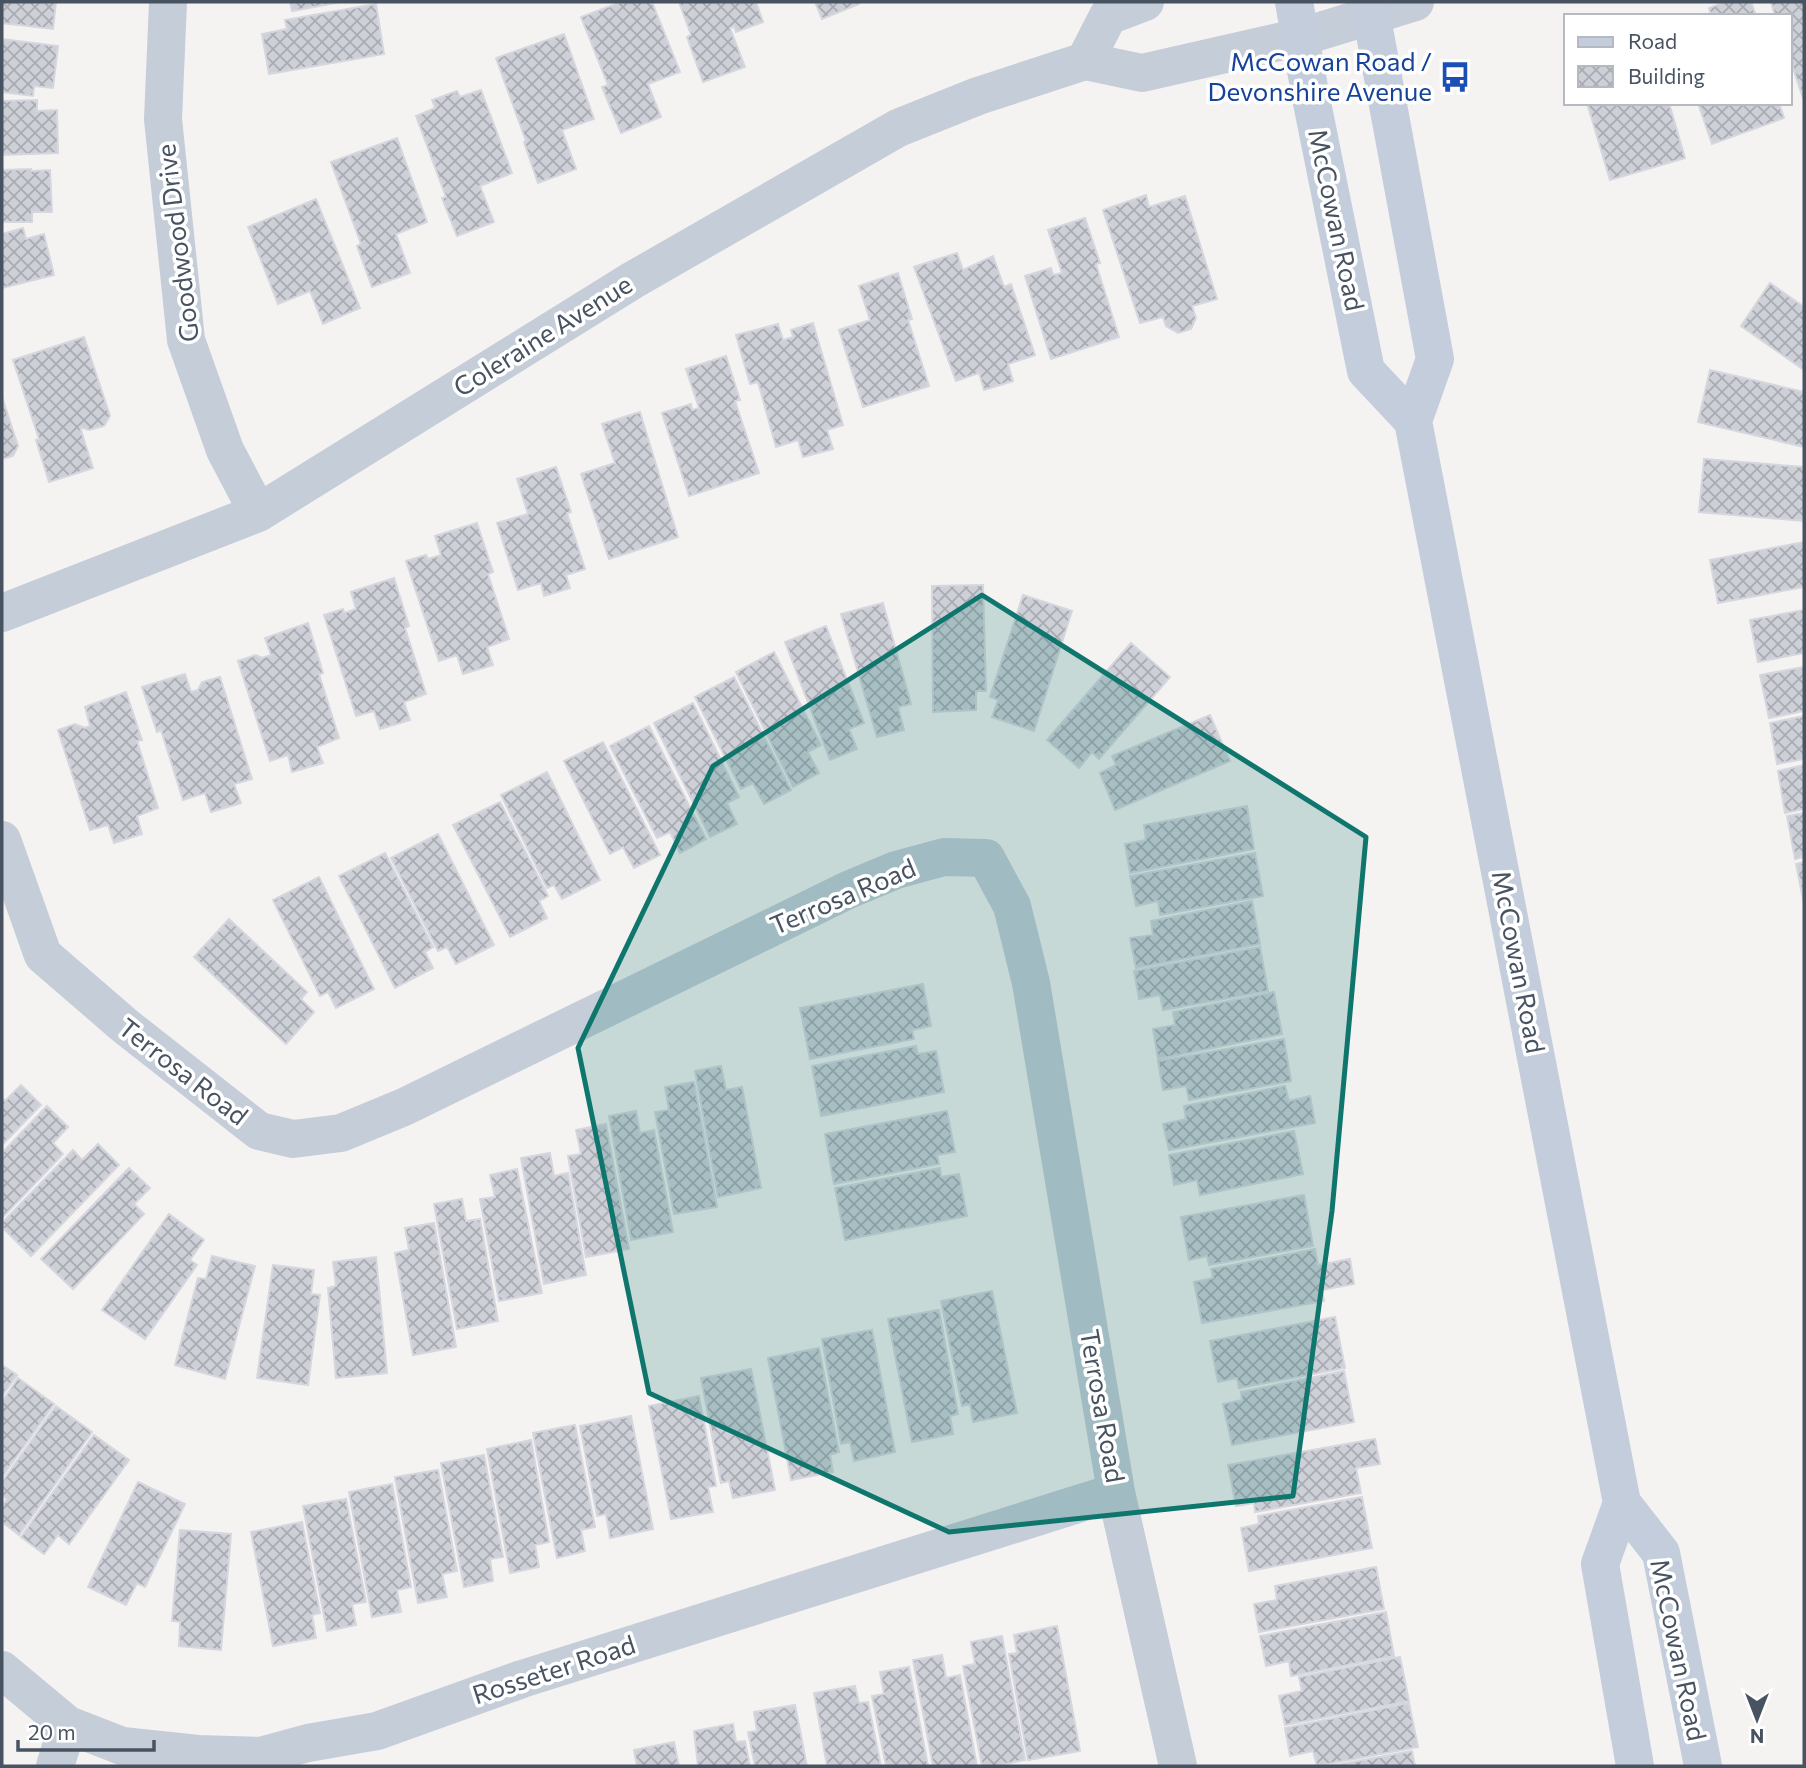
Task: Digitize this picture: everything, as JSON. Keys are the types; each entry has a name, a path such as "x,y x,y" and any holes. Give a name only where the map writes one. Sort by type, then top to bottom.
{"main road":[{"path":"1370,9 1435,359 1413,421"},
{"name":"McCowan Road","path":"1298,19 1310,93 1366,371 1413,421 1622,1503 1661,1553 1703,1766"},
{"path":"1622,1503 1600,1564 1635,1766"}],"street":[{"name":"Goodwood Drive","path":"168,2 163,119 186,340 225,450 258,513"},
{"path":"1145,2 1108,16 1085,61 1142,73 1298,19 1415,2"},
{"name":"Coleraine Avenue","path":"2,613 258,513 633,280 898,128 978,96 1085,61"},
{"name":"Terrosa Road","path":"2,840 43,955 124,1025 259,1131 293,1139 341,1133 404,1107 896,870 944,857 985,858 1012,906 1031,983 1116,1492 1178,1766"},
{"name":"Rosseter Road","path":"2,1670 68,1725 122,1746 198,1754 260,1756 308,1743 377,1731 522,1679 1116,1492"},
{"path":"55,1766 68,1725"}],"highlighted area":[{"path":"982,595 1366,837 1332,1211 1293,1496 949,1532 649,1393 578,1048 713,766"}],"building":[{"path":"2,2 56,2 53,29 2,23"},
{"path":"290,2 341,2 292,11"},
{"path":"621,2 652,2 680,72 648,84 661,117 621,133 602,87 608,85 581,17"},
{"path":"679,2 756,2 763,22 736,32 734,26 730,28 745,67 703,82 687,37 691,35"},
{"path":"815,2 858,2 859,4 822,19"},
{"path":"1725,2 1751,2 1755,14 1710,14 1709,8"},
{"path":"1771,2 1804,2 1804,101 1792,65 1792,14 1774,14"},
{"path":"376,4 384,54 269,74 262,34 287,29 285,20"},
{"path":"564,34 594,119 562,130 576,169 538,183 496,58"},
{"path":"2,39 58,46 53,88 34,86 33,96 2,92"},
{"path":"481,90 512,173 480,186 494,222 457,236 442,198 446,197 416,116 435,108 432,100 457,91 460,97"},
{"path":"37,100 37,111 57,110 58,153 2,155 2,101"},
{"path":"1588,105 1670,105 1685,158 1610,180"},
{"path":"1699,105 1780,105 1784,118 1712,144"},
{"path":"397,138 427,222 396,234 410,273 372,287 357,246 361,244 331,162"},
{"path":"2,170 50,170 52,212 32,212 32,222 2,222"},
{"path":"1146,195 1149,207 1185,196 1217,299 1192,306 1196,318 1191,329 1178,333 1166,326 1163,317 1140,323 1103,210"},
{"path":"316,199 360,308 323,324 310,291 278,304 248,227"},
{"path":"1085,218 1119,337 1051,359 1025,276 1051,268 1053,275 1062,273 1048,230"},
{"path":"23,228 26,239 44,234 54,275 2,288 2,234"},
{"path":"957,253 963,270 993,256 1004,287 1011,284 1035,355 1008,364 1013,381 984,390 979,373 956,381 914,267"},
{"path":"898,273 912,319 908,320 929,386 863,407 839,330 870,320 859,286"},
{"path":"1770,283 1804,307 1804,370 1741,326"},
{"path":"813,323 843,425 827,430 833,449 803,457 798,440 776,447 758,382 750,384 736,335 778,324 783,340 793,337 791,330"},
{"path":"84,337 110,416 104,426 89,430 80,427 93,468 49,482 36,440 39,439 13,360"},
{"path":"726,356 740,400 735,401 759,473 689,496 662,413 691,404 692,410 699,408 686,369"},
{"path":"1710,370 1804,392 1804,447 1698,422"},
{"path":"2,397 18,446 13,456 2,459"},
{"path":"640,412 678,537 609,559 581,474 615,463 602,424"},
{"path":"1704,459 1804,467 1804,521 1699,512"},
{"path":"556,467 571,512 567,513 585,569 566,575 570,588 544,596 541,583 518,590 497,523 528,514 517,479"},
{"path":"477,523 493,572 488,574 509,639 487,647 493,665 463,674 457,655 439,661 406,561 426,555 428,559 441,555 435,536"},
{"path":"1804,542 1804,587 1718,603 1710,560"},
{"path":"394,578 409,626 405,628 426,694 404,702 410,720 380,729 374,711 356,716 324,615 343,609 344,613 356,609 351,592"},
{"path":"983,585 986,691 976,691 976,710 933,712 932,586"},
{"path":"1023,595 1072,611 1034,731 992,717 998,700 990,697"},
{"path":"883,603 911,704 898,707 904,730 877,737 841,614"},
{"path":"1804,610 1804,653 1758,662 1750,620"},
{"path":"308,623 323,673 319,674 339,738 317,747 323,763 292,772 288,755 270,761 238,661 256,655 262,658 271,655 265,638"},
{"path":"826,626 864,723 849,729 857,749 830,760 785,642"},
{"path":"1131,643 1170,677 1099,759 1092,752 1079,768 1047,740"},
{"path":"774,652 821,745 808,752 819,773 793,787 736,672"},
{"path":"1804,667 1804,711 1769,718 1760,675"},
{"path":"185,674 191,692 198,690 202,682 220,677 252,779 234,784 241,803 211,812 205,793 183,800 161,730 157,732 142,687"},
{"path":"734,677 791,790 764,804 753,783 741,789 695,697"},
{"path":"126,692 142,740 137,741 158,808 137,816 142,834 114,843 108,825 90,830 58,730 75,724 85,728 90,726 85,707"},
{"path":"693,703 739,797 727,803 737,824 710,837 654,723"},
{"path":"1210,715 1230,761 1115,810 1100,773 1116,765 1112,756"},
{"path":"1804,716 1804,759 1777,764 1770,723"},
{"path":"649,726 706,839 680,853 670,832 657,838 610,746"},
{"path":"603,742 660,855 634,868 623,847 610,854 564,761"},
{"path":"1804,765 1804,809 1785,813 1778,771"},
{"path":"547,772 600,880 562,899 554,885 547,888 501,795"},
{"path":"500,802 548,896 539,901 547,918 510,937 453,825"},
{"path":"1247,806 1254,849 1130,873 1125,844 1146,840 1144,825"},
{"path":"1804,813 1804,857 1795,859 1787,816"},
{"path":"438,834 494,945 456,964 447,947 438,951 391,858"},
{"path":"385,853 433,947 425,952 433,968 395,988 339,876"},
{"path":"1255,853 1263,896 1160,915 1158,901 1136,906 1130,876"},
{"path":"1804,862 1804,904 1796,864"},
{"path":"319,877 374,989 336,1008 328,992 320,996 273,900"},
{"path":"1252,901 1260,944 1136,968 1130,938 1153,935 1151,921"},
{"path":"229,919 307,992 301,999 314,1012 286,1044 194,957"},
{"path":"1260,947 1268,991 1163,1010 1160,995 1139,999 1134,971"},
{"path":"923,984 931,1026 912,1030 914,1039 810,1059 800,1008"},
{"path":"1274,992 1282,1034 1158,1059 1153,1029 1175,1025 1173,1012"},
{"path":"1284,1039 1291,1081 1189,1100 1186,1086 1163,1090 1158,1061"},
{"path":"916,1046 918,1054 936,1051 944,1092 821,1116 812,1066"},
{"path":"721,1066 726,1090 742,1087 761,1188 718,1197 695,1071"},
{"path":"694,1082 717,1207 674,1214 655,1112 669,1110 665,1087"},
{"path":"21,1085 41,1105 2,1145 2,1098 5,1101"},
{"path":"1285,1086 1289,1101 1310,1096 1315,1123 1169,1150 1163,1124 1186,1119 1184,1106"},
{"path":"47,1106 68,1127 53,1143 63,1154 2,1218 2,1153"},
{"path":"636,1111 640,1133 654,1130 673,1232 631,1240 609,1116"},
{"path":"947,1111 955,1152 937,1155 939,1164 834,1184 825,1134"},
{"path":"606,1124 629,1249 586,1257 568,1156 581,1154 576,1130"},
{"path":"1294,1131 1303,1174 1200,1195 1197,1180 1174,1185 1169,1155"},
{"path":"98,1144 119,1165 31,1256 2,1227 2,1223 73,1150 82,1160"},
{"path":"550,1153 554,1176 568,1173 586,1275 544,1284 521,1158"},
{"path":"129,1168 150,1188 134,1204 144,1214 73,1289 41,1259"},
{"path":"940,1168 941,1177 959,1174 967,1216 845,1240 835,1188"},
{"path":"517,1169 542,1293 499,1301 480,1199 495,1197 490,1175"},
{"path":"1304,1195 1313,1246 1209,1265 1207,1256 1189,1260 1181,1217"},
{"path":"462,1199 466,1221 480,1219 498,1321 457,1329 434,1204"},
{"path":"169,1214 204,1240 190,1260 197,1265 145,1339 102,1310"},
{"path":"434,1223 456,1347 413,1355 395,1253 409,1250 405,1228"},
{"path":"1315,1249 1318,1265 1350,1259 1354,1284 1322,1290 1324,1301 1202,1323 1194,1282 1213,1278 1211,1269"},
{"path":"212,1256 255,1266 225,1379 175,1365 198,1278 206,1279"},
{"path":"376,1257 387,1373 336,1378 328,1288 336,1286 333,1262"},
{"path":"273,1265 314,1270 311,1294 320,1295 308,1385 257,1378"},
{"path":"992,1291 1017,1413 973,1422 970,1404 962,1406 941,1301"},
{"path":"939,1310 958,1414 950,1416 953,1434 912,1442 888,1319"},
{"path":"1335,1317 1345,1368 1239,1388 1237,1378 1218,1382 1210,1341"},
{"path":"872,1330 895,1452 854,1461 850,1442 841,1444 822,1339"},
{"path":"819,1348 839,1452 830,1455 833,1472 791,1480 768,1358"},
{"path":"2,1365 17,1375 2,1396"},
{"path":"751,1369 775,1490 733,1498 729,1481 721,1483 701,1378"},
{"path":"1344,1371 1354,1422 1232,1445 1223,1404 1242,1400 1241,1392"},
{"path":"18,1378 54,1404 2,1477 2,1402"},
{"path":"699,1396 716,1486 708,1487 713,1512 671,1519 649,1406"},
{"path":"56,1406 92,1432 19,1535 2,1522 2,1507 7,1499 2,1495 2,1482"},
{"path":"631,1416 653,1529 610,1538 606,1514 597,1516 580,1426"},
{"path":"575,1425 595,1527 581,1530 585,1551 557,1558 533,1433"},
{"path":"94,1435 129,1460 69,1544 58,1535 44,1554 21,1537"},
{"path":"1375,1439 1380,1464 1356,1468 1361,1493 1255,1512 1254,1503 1236,1506 1228,1465"},
{"path":"531,1440 549,1542 535,1545 539,1567 510,1573 487,1449"},
{"path":"484,1455 503,1557 490,1559 493,1581 464,1587 441,1463"},
{"path":"438,1470 457,1571 442,1574 447,1597 418,1603 395,1477"},
{"path":"138,1482 185,1504 145,1587 137,1583 126,1605 88,1587"},
{"path":"392,1484 411,1587 397,1590 401,1612 372,1617 349,1492"},
{"path":"1362,1497 1372,1548 1249,1571 1241,1528 1259,1524 1258,1516"},
{"path":"346,1499 366,1602 352,1604 356,1625 327,1631 303,1506"},
{"path":"302,1522 320,1613 312,1615 316,1638 273,1646 251,1532"},
{"path":"180,1530 231,1534 221,1650 179,1646 180,1622 172,1621"},
{"path":"1376,1567 1384,1609 1259,1632 1254,1604 1277,1600 1275,1586"},
{"path":"1386,1612 1394,1656 1291,1676 1289,1661 1266,1666 1260,1636"},
{"path":"1057,1626 1080,1751 1028,1760 1009,1654 1017,1653 1014,1635"},
{"path":"1002,1636 1025,1760 982,1766 963,1666 975,1664 971,1642"},
{"path":"942,1655 946,1678 960,1675 977,1766 933,1766 913,1660"},
{"path":"1400,1657 1409,1701 1285,1725 1279,1696 1302,1691 1299,1677"},
{"path":"909,1667 928,1766 886,1766 872,1696 884,1694 880,1672"},
{"path":"855,1686 859,1703 868,1702 881,1766 827,1766 814,1693"},
{"path":"1409,1703 1418,1747 1317,1766 1313,1751 1290,1756 1285,1728"},
{"path":"795,1705 807,1766 755,1766 748,1732 757,1731 754,1712"},
{"path":"733,1724 736,1742 745,1741 750,1766 698,1766 694,1731"},
{"path":"674,1742 679,1766 637,1766 634,1750"},
{"path":"1412,1751 1415,1766 1331,1766"}],"place":[{"name":"McCowan Road / Devonshire Avenue","path":"1455,77"}]}
